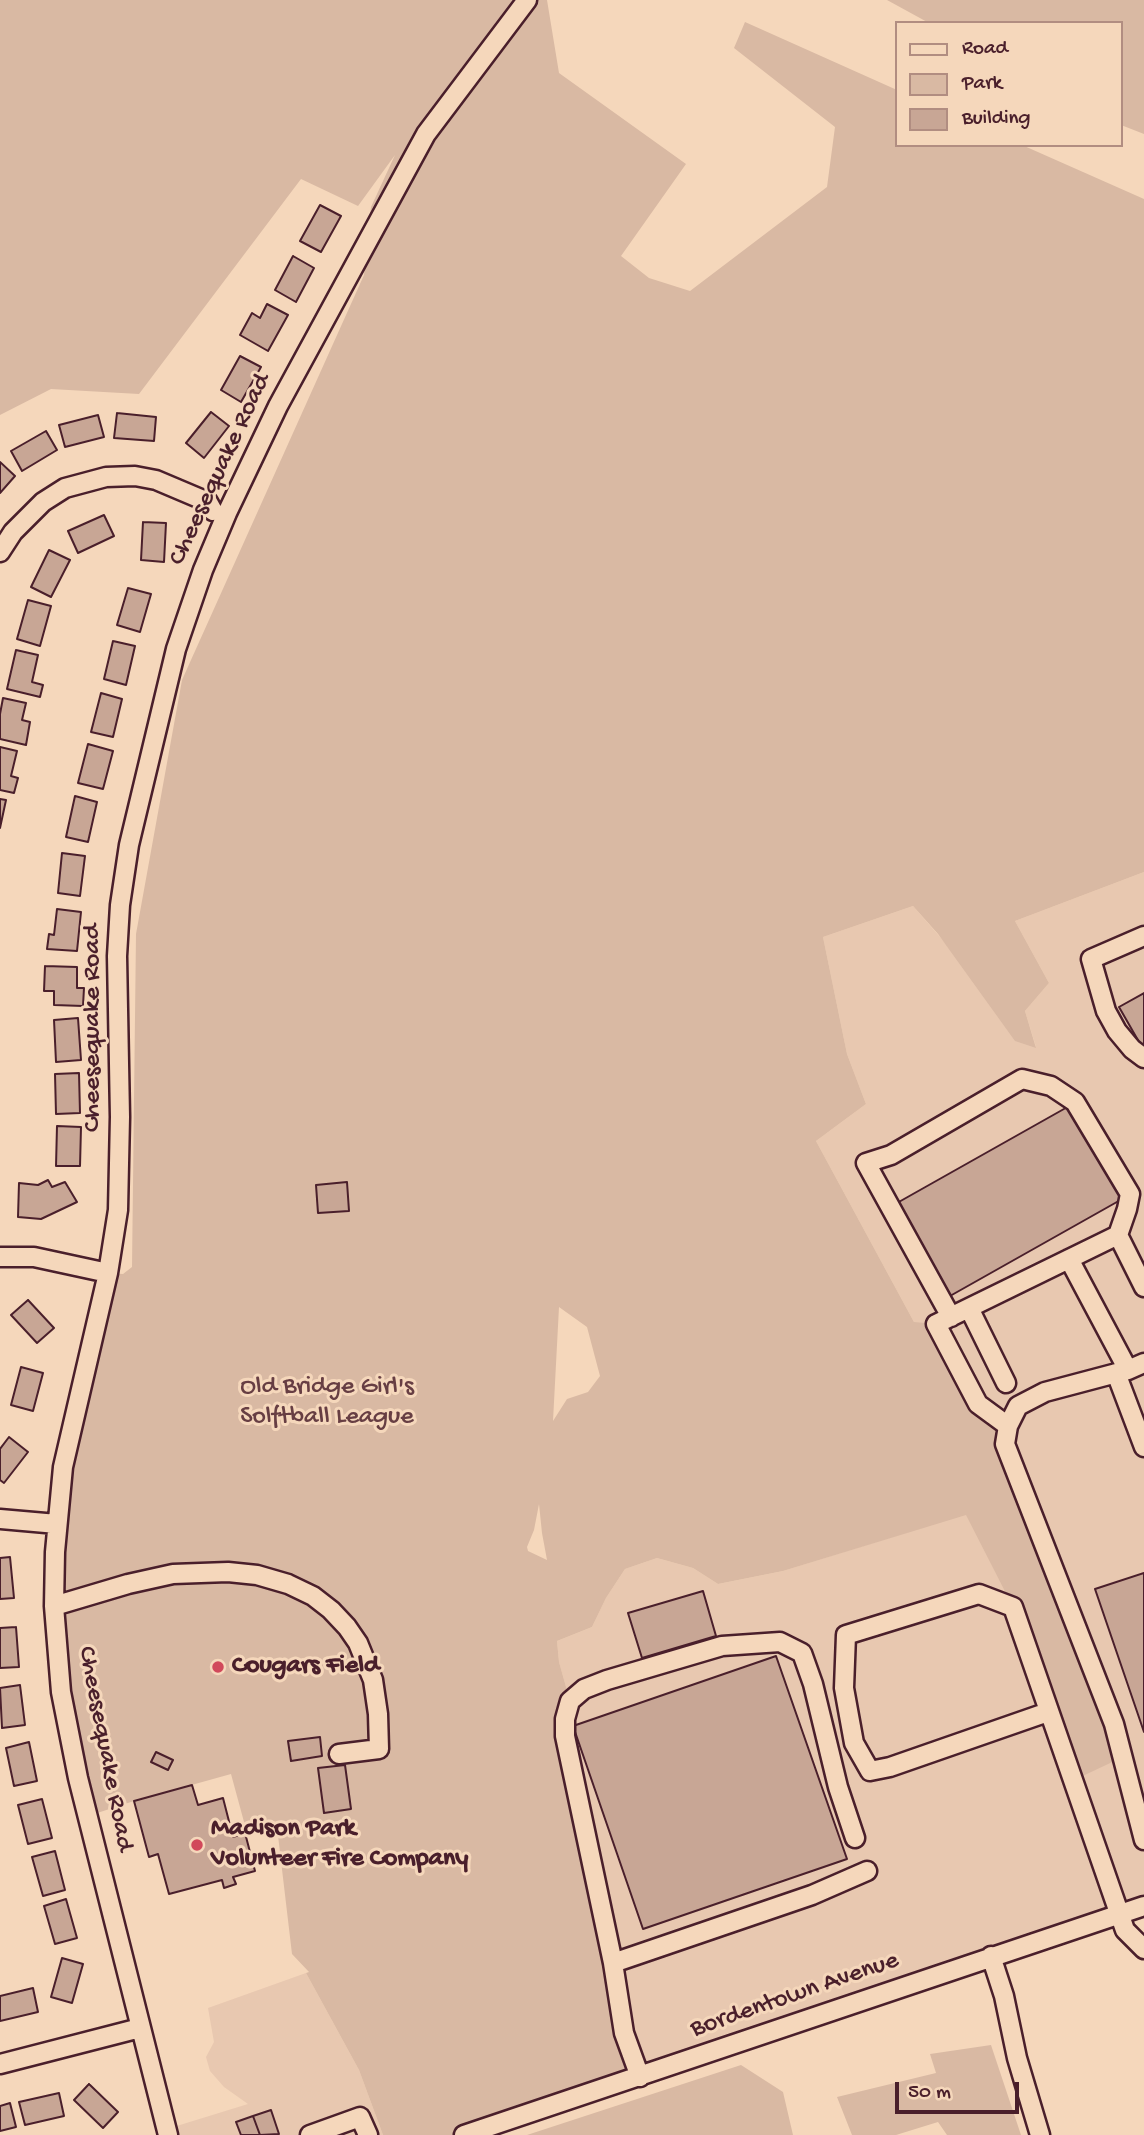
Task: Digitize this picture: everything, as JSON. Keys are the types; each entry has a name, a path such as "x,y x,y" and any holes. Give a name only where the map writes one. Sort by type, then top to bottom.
{"street":[{"name":"Cheesequake Road","path":"168,2135 65,1715 54,1606 57,1524 63,1467 108,1273 118,1210 121,1117 117,981 120,905 129,845 182,628 227,513 278,406 368,236 426,134 527,0"},
{"path":"0,552 13,532 33,510 65,488 94,479 117,476 156,480 208,502 212,511"},
{"path":"1144,936 1091,959 1106,1011 1117,1031 1132,1049 1144,1058"},
{"path":"951,1317 866,1163 891,1154 1022,1079 1051,1086 1075,1102 1130,1194 1128,1209 1118,1235 951,1317 936,1324 978,1404 1008,1426"},
{"path":"1118,1235 1144,1287"},
{"path":"0,1257 34,1258 108,1273"},
{"path":"1069,1259 1129,1369 1144,1447"},
{"path":"969,1308 1006,1383"},
{"path":"1129,1369 1045,1392 1018,1406 1008,1426 1004,1444 1114,1724 1144,1840"},
{"path":"0,1519 57,1524"},
{"path":"54,1606 173,1574 228,1572 257,1575 288,1584 313,1596 347,1627 358,1643 373,1680 379,1749 338,1754"},
{"path":"1048,1712 890,1767 870,1771 854,1743 844,1688 846,1635 979,1594 1013,1607 1125,1930 1144,1949"},
{"path":"640,2077 624,2033 613,1963 565,1737 565,1718 570,1701 584,1689 722,1646 780,1642 802,1653 813,1684 838,1787 855,1838"},
{"path":"613,1963 812,1895 866,1871"},
{"name":"Bordentown Avenue","path":"464,2135 1144,1906"},
{"path":"991,1956 1040,2135"},
{"path":"0,2064 140,2028"},
{"path":"310,2135 360,2117 368,2135"}],"shaded area":[{"path":"1144,872 1144,1906 640,2077 565,1736 570,1701 559,1662 557,1641 592,1627 606,1598 625,1569 657,1558 693,1568 718,1584 783,1571 966,1514 914,1322 816,1141 866,1104 847,1054 823,937 913,906 1036,1047 1025,1011 1049,983 1015,921"},
{"path":"306,1973 359,2070 383,2135 168,2135 167,2129 248,2104 224,2087 210,2071 206,2057 214,2042 208,2008"}],"green space":[{"name":"Old Bridge Girl's Solftball League","path":"0,0 547,0 559,73 686,164 621,256 649,278 690,291 827,187 835,127 734,48 745,22 895,89 895,147 1027,147 1144,199 1144,872 1015,921 1049,983 1025,1011 1036,1048 1015,1041 938,934 913,906 823,937 847,1054 866,1104 816,1141 914,1322 936,1324 978,1404 1008,1426 1005,1444 1123,1757 1072,1781 1013,1607 966,1515 783,1571 718,1584 693,1568 657,1558 625,1569 606,1598 592,1627 557,1641 559,1662 570,1701 565,1719 640,2077 464,2135 383,2135 359,2070 306,1973 309,1972 292,1954 277,1827 247,1833 231,1774 88,1816 78,1778 55,1551 108,1273 123,1274 132,1267 136,934 182,680 364,275 371,207 395,155 358,206 301,179 139,394 51,389 0,415","holes":["559,1307 587,1327 600,1376 588,1392 567,1399 553,1421","539,1504 547,1560 528,1551 527,1547 534,1530"]},
{"path":"887,0 1144,0 1144,134 1123,126 1123,21 925,21"},
{"path":"991,2045 1021,2135 947,2135 938,2122 896,2135 852,2135 837,2097 936,2073 930,2054"},
{"path":"741,2065 783,2092 793,2135 527,2135"}],"building":[{"path":"320,205 341,216 321,252 300,241"},
{"path":"293,256 314,268 296,302 275,290"},
{"path":"267,304 288,315 268,351 240,335 252,313 260,318"},
{"path":"240,356 261,367 241,402 221,390"},
{"path":"211,412 229,426 204,458 186,443"},
{"path":"117,413 156,417 154,441 114,438"},
{"path":"98,415 104,437 65,447 59,425"},
{"path":"46,431 57,450 22,471 11,451"},
{"path":"0,462 15,476 0,493"},
{"path":"104,515 114,536 78,553 68,531"},
{"path":"143,522 166,523 164,562 141,560"},
{"path":"49,550 70,560 51,597 31,587"},
{"path":"128,588 151,594 140,632 117,625"},
{"path":"28,600 51,606 40,646 17,639"},
{"path":"113,641 135,646 126,685 104,679"},
{"path":"16,650 38,655 32,682 43,685 40,697 7,689"},
{"path":"101,693 122,699 113,737 91,732"},
{"path":"3,698 26,703 22,720 30,722 26,745 0,739"},
{"path":"88,744 113,751 103,789 78,783"},
{"path":"0,747 17,751 11,776 18,778 14,793 0,790"},
{"path":"75,796 97,802 88,842 66,837"},
{"path":"0,799 6,800 0,828"},
{"path":"62,853 85,856 80,896 58,893"},
{"path":"57,909 81,912 77,951 47,949 49,934 54,935"},
{"path":"45,966 77,967 77,988 84,988 83,1006 54,1005 54,991 44,991"},
{"path":"1144,993 1144,1048 1143,1049 1119,1007"},
{"path":"78,1018 81,1060 56,1062 54,1020"},
{"path":"79,1073 80,1113 56,1114 55,1074"},
{"path":"1071,1105 1124,1198 950,1296 897,1203"},
{"path":"57,1126 81,1127 80,1166 56,1166"},
{"path":"48,1180 52,1187 65,1182 77,1202 41,1219 18,1217 19,1183 38,1185"},
{"path":"347,1182 349,1211 318,1213 316,1185"},
{"path":"28,1300 54,1328 37,1343 11,1315"},
{"path":"21,1367 43,1373 33,1411 11,1405"},
{"path":"9,1437 28,1452 4,1483 0,1480 0,1449"},
{"path":"10,1557 14,1598 0,1599 0,1558"},
{"path":"1144,1573 1144,1732 1095,1589"},
{"path":"703,1591 716,1636 642,1658 628,1613"},
{"path":"16,1627 19,1667 0,1668 0,1628"},
{"path":"776,1656 847,1859 643,1929 573,1726"},
{"path":"20,1685 25,1725 2,1728 0,1688"},
{"path":"320,1737 322,1756 291,1761 288,1741"},
{"path":"29,1742 37,1781 14,1786 6,1748"},
{"path":"156,1752 173,1760 168,1770 151,1762"},
{"path":"345,1765 351,1809 324,1813 318,1768"},
{"name":"Madison Park Volunteer Fire Company","path":"192,1785 198,1805 223,1798 233,1837 245,1833 255,1871 233,1877 236,1884 224,1888 222,1880 169,1894 158,1854 149,1857 134,1801"},
{"path":"42,1799 52,1838 28,1844 18,1805"},
{"path":"55,1851 65,1890 43,1896 32,1857"},
{"path":"66,1899 77,1938 55,1944 44,1906"},
{"path":"62,1958 83,1964 72,2003 51,1997"},
{"path":"33,1988 38,2012 0,2021 0,1996"},
{"path":"89,2084 118,2112 103,2128 74,2100"},
{"path":"59,2093 64,2116 25,2125 19,2102"},
{"path":"10,2103 16,2127 0,2131 0,2106"},
{"path":"271,2110 279,2134 260,2135 253,2116"},
{"path":"253,2116 260,2135 241,2135 236,2122"}],"place":[{"name":"Cougars Field","path":"218,1667"},
{"name":"Madison Park Volunteer Fire Company","path":"197,1845"}]}
